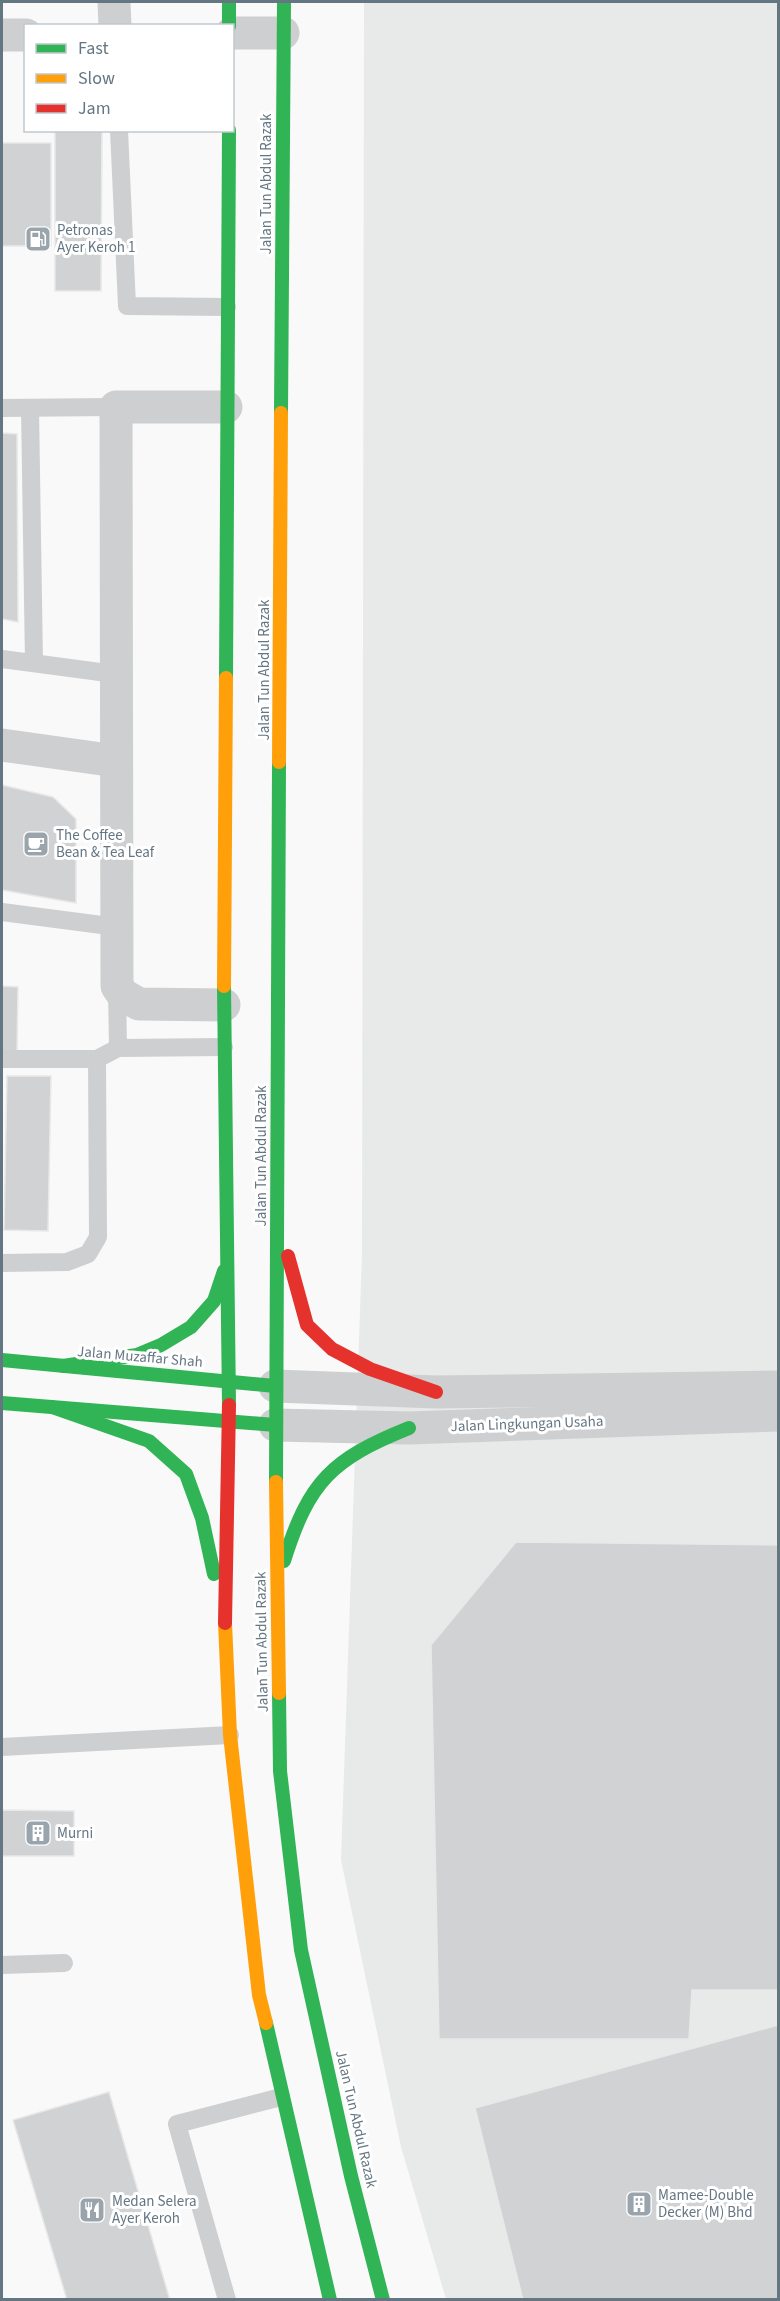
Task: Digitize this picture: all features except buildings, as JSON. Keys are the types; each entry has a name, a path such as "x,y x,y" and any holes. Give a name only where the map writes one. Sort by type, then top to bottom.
{"main road":[{"path":"229,2 229,24"},
{"name":"Jalan Tun Abdul Razak","path":"284,17 275,1386 280,1771 301,1950 351,2176 383,2300"},
{"path":"229,132 224,1047 229,1258 225,1625 230,1735 259,1995 330,2300"},
{"path":"278,1177 290,1267 307,1325 332,1348 370,1369 436,1392"},
{"path":"63,1366 136,1355 161,1345 191,1327 214,1301 229,1258"},
{"name":"Jalan Muzaffar Shah","path":"2,1360 275,1386"},
{"path":"2,1403 275,1425"},
{"path":"52,1407 149,1441 186,1474 202,1518 225,1625"},
{"path":"277,1585 294,1529 315,1488 334,1466 359,1449 409,1428"}],"street":[{"path":"114,2 115,24"},
{"path":"234,32 284,17"},
{"path":"2,35 24,35"},
{"path":"224,1005 139,1004 123,995 117,986 115,674 116,407 226,407"},
{"path":"2,745 116,761"},
{"path":"275,1386 436,1392 778,1387"},
{"name":"Jalan Lingkungan Usaha","path":"275,1425 409,1428 778,1415"}],"lane":[{"path":"119,132 127,306 228,307"},
{"path":"2,408 116,407"},
{"path":"30,408 34,663"},
{"path":"2,659 115,674"},
{"path":"2,912 117,927"},
{"path":"117,986 118,1048"},
{"path":"2,1059 97,1059 118,1048 224,1047"},
{"path":"2,1263 67,1262 88,1254 98,1237 97,1059"},
{"path":"2,1747 230,1735"},
{"path":"2,1965 64,1963"},
{"path":"227,2300 177,2124 281,2097"}],"shaded area":[{"path":"364,2 778,2 778,2299 446,2299 401,2147 341,1860 362,1253"}],"traffic: fast":[{"path":"229,2 229,24"},
{"path":"281,413 284,2"},
{"path":"226,678 229,132"},
{"path":"276,1482 279,762"},
{"path":"224,986 229,1405"},
{"path":"63,1366 137,1355 161,1345 191,1327 214,1301 224,1271"},
{"path":"2,1360 275,1386"},
{"path":"2,1403 275,1425"},
{"path":"52,1407 149,1441 186,1474 202,1518 214,1574"},
{"path":"284,1561 303,1511 327,1476 360,1451 409,1428"},
{"path":"279,1693 280,1771 301,1950 351,2176 383,2300"},
{"path":"266,2023 330,2300"}],"traffic: slow":[{"path":"279,762 281,413"},
{"path":"224,986 226,678"},
{"path":"276,1482 279,1693"},
{"path":"225,1623 230,1735 259,1995 266,2023"}],"traffic: jam":[{"path":"288,1256 307,1325 332,1349 370,1369 436,1392"},
{"path":"225,1623 229,1405"}],"place":[{"name":"Petronas Ayer Keroh 1","path":"38,239"},
{"name":"The Coffee Bean & Tea Leaf","path":"36,844"},
{"name":"Murni","path":"38,1833"},
{"name":"Mamee-Double Decker (M) Bhd","path":"639,2204"},
{"name":"Medan Selera Ayer Keroh","path":"92,2210"}]}
